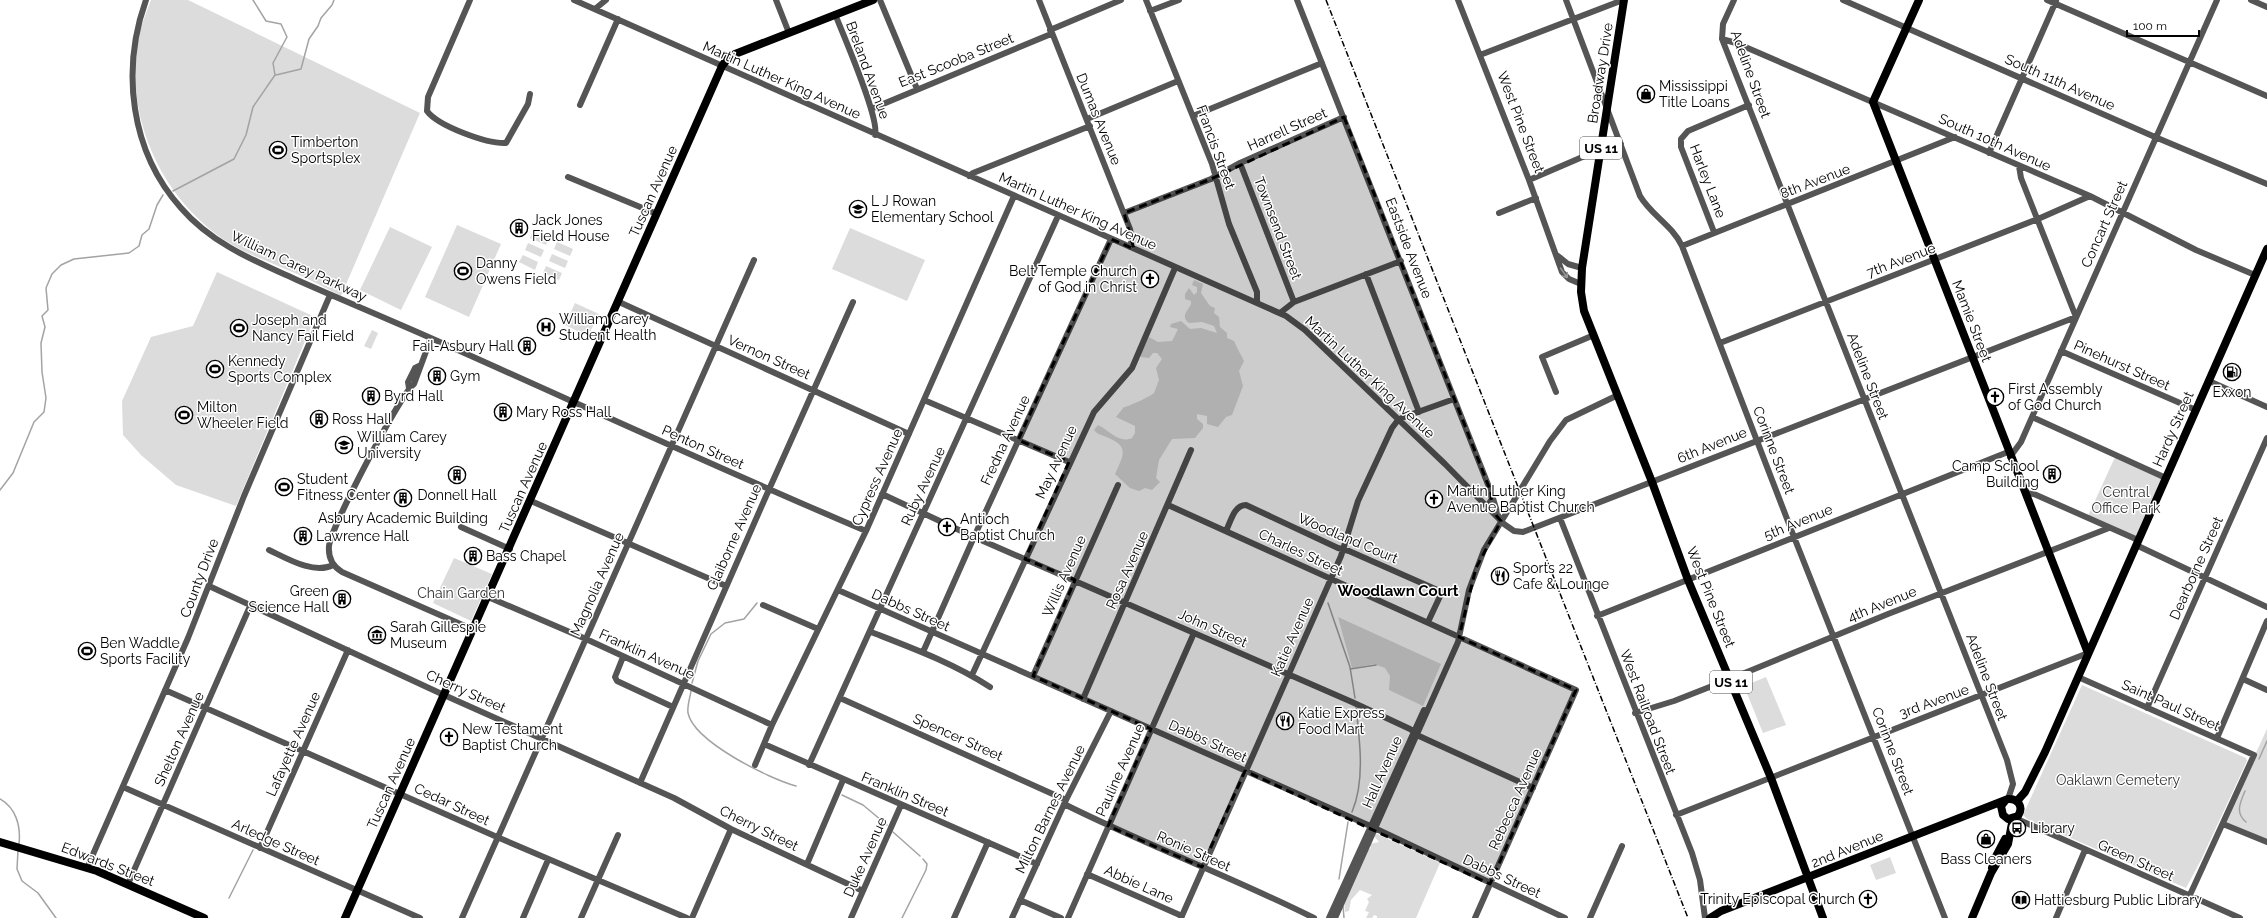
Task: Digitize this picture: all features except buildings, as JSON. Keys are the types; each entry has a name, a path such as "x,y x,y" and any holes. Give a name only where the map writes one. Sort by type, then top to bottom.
{"main road":[{"path":"722,66 732,55 873,0"},
{"name":"Broadway Drive","path":"1582,268 1624,0"},
{"path":"1873,102 1920,0"},
{"name":"Tuscan Avenue","path":"345,918 510,549 722,66"},
{"name":"Mamie Street","path":"1873,102 1895,162 1973,356 2009,454 2088,653"},
{"name":"Hardy Street","path":"2007,802 2025,792 2045,752 2267,249"},
{"name":"West Pine Street","path":"1582,268 1582,302 1652,482 1688,580 1771,778 1823,918"},
{"name":"Hardy Street","path":"1972,918 1992,873 1994,858 2042,764 2045,752"},
{"path":"2007,802 2016,816"},
{"path":"2007,802 2016,816"},
{"name":"2nd Avenue","path":"1710,918 1721,911 2007,802"},
{"name":"Edwards Street","path":"4,843 87,868 128,884 204,918"}],"street":[{"name":"William Carey Parkway","path":"146,0 134,44 132,85 136,115 143,144 149,159 163,185 192,220 220,242 246,257 431,338 574,403"},
{"path":"470,0 428,97 426,110 432,116 464,133 499,143 506,143 528,104 530,94"},
{"name":"Martin Luther King Avenue","path":"574,0 1175,268 1280,313 1305,330 1514,531"},
{"path":"595,9 606,0"},
{"path":"776,0 789,33"},
{"path":"880,0 917,88"},
{"name":"Dumas Avenue","path":"1038,0 1089,122 1132,234 1130,247"},
{"name":"East Scooba Street","path":"871,109 917,88 1051,32 1121,0"},
{"name":"Francis Street","path":"1146,0 1216,176 1229,224 1257,292 1257,303"},
{"path":"1150,11 1179,0"},
{"name":"Eastside Avenue","path":"1297,0 1492,494 1499,518"},
{"name":"West Pine Street","path":"1458,0 1536,198 1564,275 1581,284"},
{"name":"Corinne Street","path":"1566,0 1643,201 1675,232 1682,246 1794,537 1835,636 1945,918"},
{"path":"1480,55 1624,0"},
{"name":"Adeline Street","path":"1734,0 1723,24 1722,39 1827,301 1981,696 2007,760 2015,775 2007,802"},
{"name":"South 11th Avenue","path":"1843,0 2155,137 2267,184"},
{"path":"2047,0 2056,2 2189,63 2267,96"},
{"name":"Concart Street","path":"2009,454 2021,442 2217,0"},
{"path":"2251,0 2267,7"},
{"path":"1989,153 2056,2"},
{"name":"Breland Avenue","path":"835,14 871,109 876,126 875,134"},
{"path":"580,105 618,19"},
{"name":"South 10th Avenue","path":"1722,39 1736,42 2090,196 2196,250 2255,275"},
{"path":"1193,116 1322,63"},
{"path":"969,176 1178,81"},
{"name":"Harley Lane","path":"1714,232 1681,147 1681,138 1688,131 1749,105"},
{"name":"Harrell Street","path":"1124,214 1216,176 1240,163 1344,117"},
{"name":"8th Avenue","path":"1682,246 1955,137"},
{"path":"1529,180 1601,149 1621,144"},
{"name":"Townsend Street","path":"1240,163 1294,302"},
{"path":"2019,166 2021,178 2076,317"},
{"path":"568,177 658,214"},
{"name":"Cypress Avenue","path":"755,765 772,725 866,531 1014,196"},
{"name":"7th Avenue","path":"1720,343 2038,219 2090,196"},
{"path":"1499,213 1536,198"},
{"name":"Ruby Avenue","path":"809,765 871,632 880,608 1058,216"},
{"name":"Fredna Avenue","path":"923,652 1018,440 1111,239"},
{"path":"1557,255 1568,264 1582,268"},
{"name":"Magnolia Avenue","path":"462,918 754,260"},
{"path":"1280,313 1294,302 1401,261"},
{"name":"May Avenue","path":"972,675 1069,462 1094,412 1132,368 1175,268"},
{"path":"1366,274 1419,412"},
{"name":"County Drive","path":"87,868 165,690 209,586 247,489 330,295"},
{"name":"Vernon Street","path":"619,302 909,434"},
{"name":"Claiborne Avenue","path":"640,783 768,490 853,302"},
{"name":"6th Avenue","path":"1514,531 1524,532 1864,398 2076,317"},
{"path":"1556,392 1542,357 1594,334"},
{"path":"431,338 419,366 420,371 414,384 409,388 397,406 336,525 329,546 329,556 334,565 342,572 474,630"},
{"name":"Pinehurst Street","path":"2061,351 2196,410"},
{"path":"2209,381 2267,407"},
{"name":"Hall Avenue","path":"1329,918 1373,827 1458,642 1468,590 1476,568 1495,530 1533,472 1550,442 1566,420 1618,394"},
{"path":"1398,420 1454,399"},
{"path":"924,400 1069,462"},
{"name":"Penton Street","path":"574,403 768,490 866,531"},
{"path":"2032,417 2166,478"},
{"name":"Katie Avenue","path":"1181,917 1344,549 1358,501 1392,428 1398,420"},
{"name":"Dearborne Street","path":"2147,708 2267,438"},
{"name":"Rosa Avenue","path":"1084,699 1191,450"},
{"name":"5th Avenue","path":"1597,616 1902,493 2009,454"},
{"name":"Willis Avenue","path":"1033,676 1118,485"},
{"path":"2025,493 2034,494 2109,528 2204,577 2267,606"},
{"name":"John Street","path":"882,494 974,537 1126,602 1352,702 1533,788"},
{"path":"1488,506 1492,499 1492,494"},
{"path":"531,501 726,586"},
{"name":"Charles Street","path":"1168,505 1576,690"},
{"name":"Woodland Court","path":"1226,531 1236,508 1241,505 1246,505 1442,592 1428,622"},
{"name":"West Railroad Street","path":"1560,518 1635,713 1695,861 1705,918"},
{"path":"461,527 510,549"},
{"name":"4th Avenue","path":"1635,713 1674,701 1942,593 2109,528"},
{"path":"269,550 303,565 329,567 334,565"},
{"name":"Cherry Street","path":"209,586 251,604 444,695 688,805 731,829 863,891"},
{"name":"Dabbs Street","path":"838,590 1373,827 1490,884 1565,918"},
{"name":"Franklin Avenue","path":"488,597 586,639 772,725"},
{"name":"Shelton Avenue","path":"128,884 251,604"},
{"path":"763,604 818,629"},
{"path":"2217,738 2267,622"},
{"path":"871,632 923,652 972,675 990,687"},
{"name":"Pauline Avenue","path":"1068,918 1194,633"},
{"name":"Lafayette Avenue","path":"260,848 348,650"},
{"name":"3rd Avenue","path":"1676,815 2088,653"},
{"path":"623,657 615,677 617,681 673,707"},
{"name":"Saint Paul Street","path":"2078,677 2254,755 2223,824"},
{"path":"2243,679 2267,690"},
{"name":"Cedar Street","path":"165,690 401,793 548,860 687,918"},
{"name":"Rebecca Avenue","path":"1475,918 1576,690"},
{"name":"Spencer Street","path":"840,698 1065,802"},
{"name":"Milton Barnes Avenue","path":"1012,918 1065,802 1111,711"},
{"name":"Franklin Street","path":"764,744 1037,864"},
{"path":"807,864 843,780"},
{"name":"Arledge Street","path":"123,787 420,918"},
{"name":"Ronie Street","path":"1065,802 1108,826 1279,900 1314,918"},
{"name":"Duke Avenue","path":"851,918 901,805"},
{"name":"Green Street","path":"2016,816 2085,850 2240,918"},
{"path":"2190,897 2223,824 2267,842"},
{"name":"Hall Avenue","path":"1335,918 1373,827"},
{"path":"692,918 731,829"},
{"path":"581,918 618,835"},
{"path":"954,918 988,842"},
{"path":"1590,918 1622,846"},
{"path":"2056,918 2085,850"},
{"path":"523,918 548,860"},
{"name":"Abbie Lane","path":"1087,874 1181,917"},
{"path":"1020,900 1061,918"}],"highlighted area":[{"path":"1344,117 1489,487 1492,496 1489,507 1501,521 1476,568 1459,637 1576,690 1490,884 1245,771 1202,867 1108,826 1151,729 1033,676 1075,580 1025,559 1069,462 1018,440 1111,239 1134,249 1124,213 1211,179"}],"green space":[{"name":"Timberton Sportsplex","path":"151,0 188,0 420,113 341,296 305,278 237,248 209,228 189,209 171,187 157,163 146,137 139,111 135,83 136,55 139,34"},
{"name":"Danny Owens Field","path":"457,225 501,244 469,317 425,297"},
{"path":"390,227 432,247 401,310 360,290"},
{"path":"850,228 925,260 907,301 832,269"},
{"path":"533,231 549,238 546,245 530,238"},
{"path":"557,242 573,249 570,256 554,249"},
{"path":"528,243 544,250 541,257 525,250"},
{"path":"552,254 568,261 565,268 549,261"},
{"path":"523,255 538,262 535,270 519,262"},
{"path":"546,266 562,273 559,280 543,273"},
{"name":"Kennedy Sports Complex","path":"217,272 315,317 236,506 176,485 141,455 123,435 122,401 151,337 193,326"},
{"path":"1194,280 1203,284 1201,293 1210,306 1215,308 1214,313 1219,317 1220,327 1227,333 1227,338 1234,341 1244,361 1239,371 1243,386 1232,415 1226,417 1218,427 1207,424 1207,416 1197,414 1197,419 1203,424 1203,428 1195,438 1172,439 1159,460 1156,478 1160,482 1152,490 1145,488 1139,491 1130,488 1115,474 1123,455 1123,450 1121,447 1118,443 1098,434 1094,430 1098,425 1114,436 1123,439 1132,438 1135,433 1135,426 1116,417 1124,407 1154,393 1159,380 1156,368 1162,359 1157,353 1153,353 1149,358 1141,357 1140,355 1149,337 1158,342 1172,341 1178,329 1170,327 1171,324 1181,321 1190,329 1201,328 1217,333 1214,326 1202,322 1189,323 1185,318 1191,301 1185,299 1185,294 1189,288 1194,295 1197,292 1197,287 1192,285"},
{"path":"575,303 599,314 588,336 565,325"},
{"path":"372,330 378,333 371,349 364,346"},
{"name":"Central Office Park","path":"2116,455 2166,478 2138,540 2087,518"},
{"name":"Chain Garden","path":"454,558 492,574 471,621 433,603"},
{"path":"1338,617 1441,664 1423,706 1389,690 1390,676 1385,668 1374,664 1352,668"},
{"path":"1766,677 1786,725 1763,733 1744,686"},
{"name":"Oaklawn Cemetery","path":"2082,685 2246,758 2247,761 2201,860 2186,888 2027,819 2023,815"},
{"path":"2267,729 2267,842 2223,824"},
{"path":"1375,833 1440,863 1416,918 1377,918 1377,916 1374,915 1372,918 1366,918 1369,912 1365,911 1369,902 1367,899 1372,895 1360,890 1351,900 1349,911 1345,912 1344,901 1367,850 1371,848 1369,844 1379,842 1373,835"},
{"path":"1890,857 1896,873 1876,880 1870,865"}],"waterway":[{"path":"173,191 234,159 246,135 253,107 275,75 273,63 287,37 281,24 266,21 253,0"},
{"path":"276,75 301,69 309,39 318,26 321,18 332,5 334,0"},
{"path":"0,490 13,473 34,422 44,412 46,398 42,372 41,343 45,327 42,316 48,310 46,288 52,274 61,265 74,259 129,253 139,246 142,235 149,229 157,205 163,195"},
{"path":"692,683 698,661 711,634 725,623 744,619 757,603"},
{"path":"1328,603 1350,667 1355,698"},
{"path":"1350,669 1376,665"},
{"path":"691,691 688,713 693,724 704,736 734,758 769,776 796,786"},
{"path":"1352,812 1359,787 1360,774 1360,748 1356,708"},
{"path":"2259,759 2267,741"},
{"path":"2245,791 2240,804 2240,815 2246,822"},
{"path":"842,795 863,805 887,825"},
{"path":"0,799 14,812 18,824 19,844"},
{"path":"1339,879 1348,822"},
{"path":"246,825 251,838"},
{"path":"893,832 920,856"},
{"path":"18,850 17,869 22,881 38,893 56,918"},
{"path":"229,898 253,850"},
{"path":"902,918 926,870 927,864 923,859"},
{"path":"1343,906 1344,918"}],"railway":[{"path":"1326,0 1688,918"}],"place":[{"name":"Mississippi Title Loans","path":"1646,94"},
{"name":"Timberton Sportsplex","path":"278,150"},
{"name":"L J Rowan Elementary School","path":"858,209"},
{"name":"Jack Jones Field House","path":"519,228"},
{"name":"Danny Owens Field","path":"463,271"},
{"name":"Belt Temple Church of God in Christ","path":"1150,279"},
{"name":"William Carey Student Health","path":"546,327"},
{"name":"Joseph and Nancy Fail Field","path":"239,328"},
{"name":"Fail-Asbury Hall","path":"527,346"},
{"name":"Kennedy Sports Complex","path":"215,369"},
{"name":"Exxon","path":"2232,372"},
{"name":"Gym","path":"437,376"},
{"name":"Byrd Hall","path":"371,396"},
{"name":"First Assembly of God Church","path":"1995,397"},
{"name":"Mary Ross Hall","path":"503,412"},
{"name":"Milton Wheeler Field","path":"184,415"},
{"name":"Ross Hall","path":"319,419"},
{"name":"William Carey University","path":"344,445"},
{"name":"Camp School Building","path":"2052,474"},
{"name":"Donnell Hall","path":"457,475"},
{"name":"Student Fitness Center","path":"284,487"},
{"name":"Asbury Academic Building","path":"403,498"},
{"name":"Martin Luther King Avenue Baptist Church","path":"1434,499"},
{"name":"Antioch Baptist Church","path":"947,527"},
{"name":"Lawrence Hall","path":"303,536"},
{"name":"Bass Chapel","path":"473,556"},
{"name":"Sports 22 Cafe & Lounge","path":"1500,576"},
{"name":"Green Science Hall","path":"342,599"},
{"name":"Sarah Gillespie Museum","path":"377,635"},
{"name":"Ben Waddle Sports Facility","path":"87,651"},
{"name":"Katie Express Food Mart","path":"1285,721"},
{"name":"New Testament Baptist Church","path":"449,737"},
{"name":"Library","path":"2017,828"},
{"name":"Bass Cleaners","path":"1986,839"},
{"name":"Trinity Episcopal Church","path":"1868,899"},
{"name":"Hattiesburg Public Library","path":"2021,900"}],"district":[{"name":"Woodlawn Court","path":"1398,591"}]}
